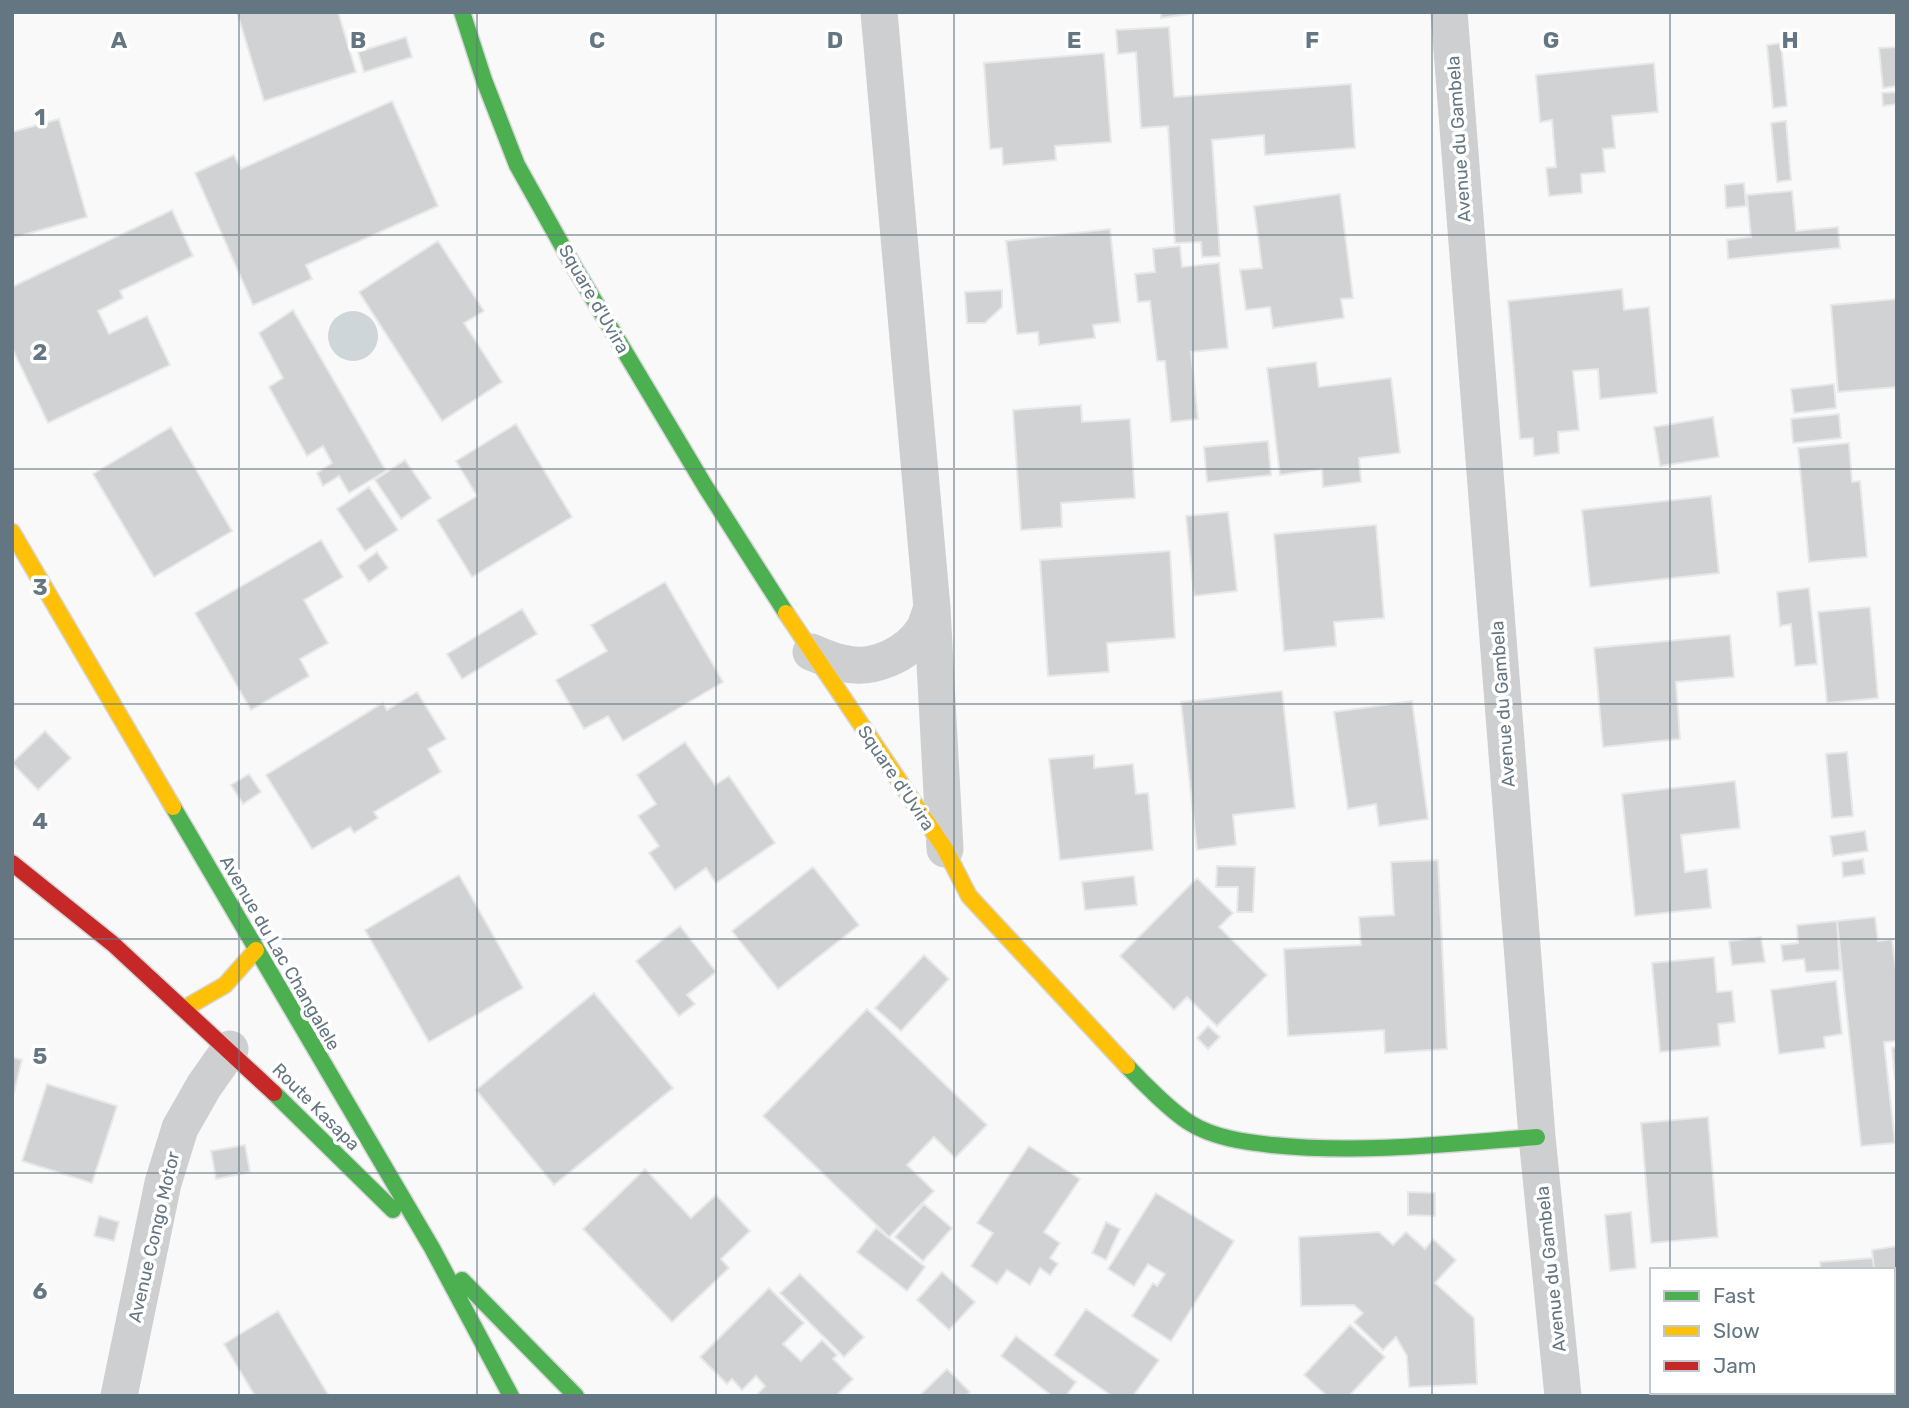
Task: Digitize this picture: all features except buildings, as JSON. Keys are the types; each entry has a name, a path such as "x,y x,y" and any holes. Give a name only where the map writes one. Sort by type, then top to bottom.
{"street":[{"name":"Square d'Uvira","path":"462,12 484,80 517,165 573,265 705,486 811,652 945,849"},
{"name":"Square d'Uvira","path":"879,12 932,608 945,849"},
{"name":"Avenue du Gambela","path":"1449,12 1537,1136 1563,1396"},
{"name":"Avenue du Lac Changalele","path":"12,532 432,1248 511,1396"},
{"path":"811,652 844,664 866,666 888,659 911,645 925,628 932,608"},
{"path":"945,849 969,896 993,924 1145,1083 1189,1123 1218,1135 1247,1142 1304,1148 1392,1149 1537,1136"},
{"name":"Route Kasapa","path":"12,863 62,901 230,1049 432,1248 576,1396"},
{"path":"185,1008 224,988 238,975 256,950"},
{"name":"Avenue Congo Motor","path":"119,1396 163,1183 180,1128 204,1086 230,1049"}],"shaded area":[{"path":"353,311 371,318 378,336 371,354 353,361 335,354 328,336 335,318"}],"traffic: fast":[{"path":"462,12 484,80 517,165 573,265 705,486 786,613"},
{"path":"173,807 432,1248 511,1396"},
{"path":"1127,1066 1190,1123 1219,1136 1241,1141 1338,1149 1537,1137"},
{"path":"274,1093 393,1210"},
{"path":"462,1280 576,1396"}],"traffic: slow":[{"path":"12,532 173,807"},
{"path":"786,613 945,849 969,896 1127,1066"},
{"path":"185,1008 225,985 256,950"}],"traffic: jam":[{"path":"12,863 113,944 274,1093"}]}
